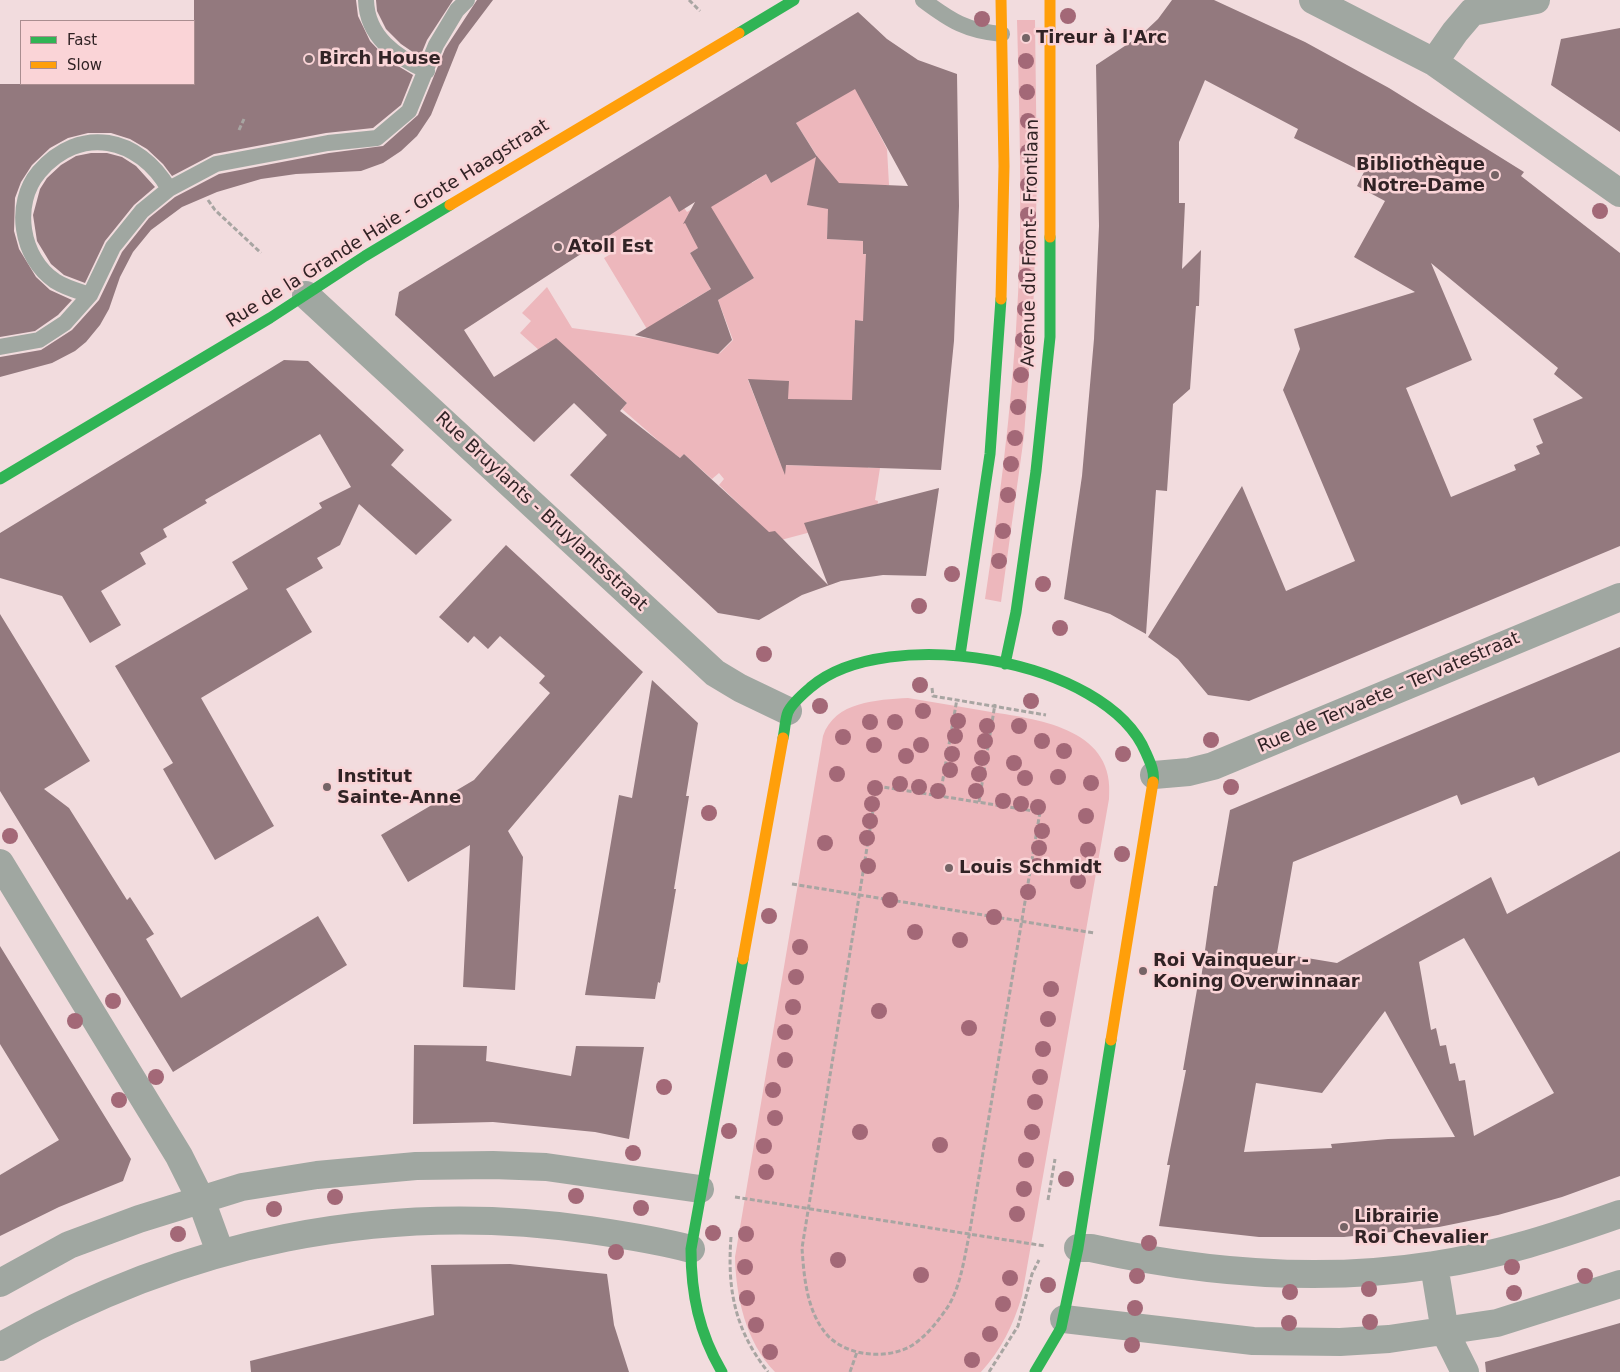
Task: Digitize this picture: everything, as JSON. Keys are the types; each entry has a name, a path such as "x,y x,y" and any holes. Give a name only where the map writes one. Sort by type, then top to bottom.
{"street":[{"name":"Rue de la Grande Haie - Grote Haagstraat","path":"0,479 306,295 365,256 794,0"},
{"name":"Avenue du Front - Frontlaan","path":"960,655 989,462 1000,333 1005,184 1001,0"},
{"name":"Avenue du Front - Frontlaan","path":"1004,664 1016,612 1036,471 1050,337 1050,0"},
{"path":"1313,0 1434,62 1620,193"},
{"path":"1434,62 1472,12 1536,0"},
{"name":"Rue Bruylants - Bruylantsstraat","path":"306,295 715,673 740,688 788,711"},
{"name":"Rue de Tervaete - Tervatestraat","path":"1154,775 1189,772 1213,766 1620,597"},
{"path":"722,1372 712,1357 698,1321 690,1281 691,1249 700,1189 788,711 810,686 854,663 931,655 960,655 1004,664 1070,685 1112,709 1129,724 1142,742 1154,775 1078,1248 1064,1319 1044,1360 1035,1372"},
{"path":"0,863 178,1156 201,1200 220,1252"},
{"path":"0,1283 69,1246 139,1219 242,1187 317,1175 416,1166 546,1167 700,1189"},
{"path":"1078,1248 1091,1248 1220,1271 1296,1275 1434,1265 1540,1240 1620,1214"},
{"path":"0,1347 88,1301 220,1252 322,1230 375,1224 465,1219 541,1223 655,1239 691,1249"},
{"path":"1434,1265 1445,1332 1465,1372"},
{"path":"1064,1319 1253,1341 1389,1340 1497,1323 1620,1284"}],"lane":[{"path":"366,0 366,11 375,33 389,50 427,71"},
{"path":"0,347 39,340 65,324 90,295 113,247 142,211 169,189 216,164 328,143 377,138 409,112 436,45 457,10 467,0"},
{"path":"923,0 948,19 976,32 1002,34"},
{"path":"90,295 71,290 54,280 39,266 30,249 24,230 24,210 28,191 38,173 52,159 69,149 88,144 108,143 127,148 145,158 159,172 169,189"}],"path":[{"path":"689,0 700,11"},
{"path":"215,210 261,253"},
{"path":"932,686 933,696 994,704 1056,718"},
{"path":"940,796 956,699"},
{"path":"979,802 994,704"},
{"path":"878,786 940,796 1040,812 969,1236 960,1279 949,1304 929,1331 910,1347 885,1354 857,1352 844,1348 828,1336 814,1314 808,1296 802,1248 878,786"},
{"path":"787,883 1095,933"},
{"path":"1093,942 1096,923"},
{"path":"1048,1209 1056,1152"},
{"path":"733,1197 969,1236 1045,1246"},
{"path":"731,1228 729,1282 737,1318 754,1354 768,1372"},
{"path":"989,1372 1018,1326 1032,1274 1045,1246 1045,1237"},
{"path":"850,1372 857,1352"}],"shaded area":[{"path":"1017,20 1035,20 1037,181 1033,317 1024,436 1001,602 985,599 998,510 1016,333 1020,244"},
{"path":"851,78 887,93 864,105 887,149 889,185 873,185 828,218 827,239 863,241 863,254 875,255 863,321 855,320 853,382 868,468 880,468 875,500 878,501 877,509 811,532 751,548 742,507 719,485 724,479 719,473 712,479 684,454 680,458 675,454 670,460 657,447 661,443 622,409 627,403 596,374 561,353 549,342 540,351 520,333 531,321 522,313 547,287 572,328 653,339 604,258 614,252 606,239 608,227 628,223 670,196 677,198 687,212 747,176 752,183 766,174 771,183 817,156 796,123","holes":["725,231 754,278 718,300 733,340 720,353 685,319 679,308 711,289 690,253","748,380 788,381 788,399 795,399 795,415 815,449 814,466 781,465"]},
{"path":"908,698 1011,715 1053,725 1072,733 1088,743 1101,757 1108,776 1109,799 1022,1296 1006,1336 981,1372 775,1372 757,1347 744,1319 740,1303 735,1257 823,736 829,724 847,709 871,702"}],"building":[{"path":"194,0 356,0 358,16 370,41 388,60 413,75 401,105 373,128 326,133 214,154 172,176 163,164 147,149 130,139 111,133 88,133 68,138 50,148 32,165 21,182 15,198 14,231 19,249 36,277 50,290 72,300 58,315 35,331 0,337 0,84 195,85"},
{"path":"376,0 453,0 427,40 420,57 401,44 386,29 377,11"},
{"path":"477,0 493,0 459,45 431,115 417,136 401,151 383,163 361,171 296,174 261,179 217,192 182,207 151,230 133,252 120,277 109,309 100,325 86,342 75,351 52,363 0,377 0,357 41,350 72,330 99,300 122,252 149,218 175,197 219,174 329,153 383,146 418,115 445,49"},
{"path":"1172,0 1214,0 1305,42 1389,88 1524,172 1521,176 1620,253 1620,546 1249,701 1208,695 1178,659 1148,637 1242,486 1286,591 1355,561 1283,390 1300,349 1294,329 1415,292 1354,257 1385,201 1357,186 1364,172 1294,138 1298,129 1205,80 1179,142 1179,203 1185,203 1182,269 1201,250 1199,306 1196,306 1190,389 1173,404 1167,491 1156,490 1146,634 1110,614 1064,599 1082,476 1094,339 1099,226 1096,65 1140,36 1158,19","holes":["1431,263 1558,368 1554,374 1583,398 1533,419 1543,443 1536,446 1540,454 1514,465 1516,470 1451,497 1406,388 1472,360"]},
{"path":"858,12 887,39 918,60 957,74 959,206 954,341 941,470 786,465 785,475 781,465 748,379 789,381 788,399 852,400 855,320 863,321 866,254 863,254 863,241 827,239 828,209 807,205 816,157 771,183 766,174 711,207 754,278 718,300 732,340 718,354 635,335 711,289 690,253 698,248 685,223 683,224 695,202 679,212 670,196 464,330 494,377 556,338 627,403 620,411 680,458 684,454 769,532 775,531 828,585 804,523 939,488 926,576 883,575 841,581 802,595 759,620 718,613 570,475 607,435 574,403 534,442 395,315 399,292","holes":["855,89 908,186 839,183 816,155 796,123"]},
{"path":"1620,28 1620,132 1551,85 1561,39"},
{"path":"91,153 107,153 122,157 136,166 155,187 134,205 105,241 85,283 64,275 51,264 37,241 33,215 40,189 47,178 61,165 76,156"},
{"path":"284,360 308,361 404,450 391,465 452,520 416,555 359,504 340,545 317,558 323,568 286,589 312,632 201,698 274,826 215,860 163,769 173,763 115,666 248,589 232,562 322,508 319,503 351,487 320,434 205,500 207,503 163,529 167,537 140,553 146,564 101,591 121,625 90,643 62,596 0,578 0,533"},
{"path":"506,545 643,672 508,831 523,857 515,990 463,987 470,845 408,882 381,835 474,780 550,693 539,683 545,676 500,636 488,649 474,636 468,643 439,617"},
{"path":"0,614 90,761 44,789 69,808 127,900 130,897 154,934 146,939 181,998 318,916 347,965 173,1072 0,791"},
{"path":"1620,647 1620,752 1538,786 1534,777 1461,805 1457,795 1293,862 1277,953 1337,963 1491,877 1507,914 1620,851 1620,1176 1562,1197 1498,1215 1439,1227 1344,1237 1259,1237 1159,1226 1170,1165 1167,1165 1186,1070 1183,1070 1199,978 1201,979 1214,886 1217,886 1230,810","holes":["1464,938 1554,1093 1474,1136 1465,1080 1459,1081 1455,1063 1450,1064 1446,1045 1440,1046 1436,1028 1431,1030 1419,962","1385,1011 1455,1137 1388,1139 1331,1144 1332,1148 1244,1152 1256,1083 1322,1093"]},
{"path":"652,680 698,723 686,796 689,796 674,889 676,889 660,983 658,982 655,999 585,995 619,795 632,798"},
{"path":"0,946 131,1159 123,1181 59,1207 0,1236 0,1175 59,1140 0,1044"},
{"path":"414,1045 487,1046 486,1061 571,1076 576,1046 644,1047 629,1139 595,1132 493,1122 413,1124"},
{"path":"510,1264 607,1274 614,1325 629,1372 251,1372 250,1361 434,1315 431,1265"},
{"path":"1620,1323 1620,1372 1486,1372 1485,1362"}],"traffic: fast":[{"path":"739,33 794,0"},
{"path":"0,479 270,318 365,256 450,205"},
{"path":"1005,664 1016,612 1036,471 1050,337 1050,237"},
{"path":"960,655 990,454 1001,299"},
{"path":"783,738 787,715 795,702 811,687 845,668 890,657 940,655 992,660 1043,673 1088,694 1123,720 1146,753 1153,771 1153,782"},
{"path":"722,1372 707,1343 698,1313 691,1266 691,1249 743,959"},
{"path":"1035,1372 1061,1328 1078,1248 1111,1040"}],"traffic: slow":[{"path":"1001,0 1004,166 1001,299"},
{"path":"1050,0 1050,237"},
{"path":"450,205 739,33"},
{"path":"743,959 783,738"},
{"path":"1111,1040 1153,782"}],"place":[{"name":"Tireur à l'Arc","path":"1026,38"},
{"name":"Birch House","path":"309,59"},
{"name":"Bibliothèque Notre-Dame","path":"1495,175"},
{"name":"Atoll Est","path":"558,247"},
{"name":"Institut Sainte-Anne","path":"327,787"},
{"name":"Louis Schmidt","path":"949,868"},
{"name":"Roi Vainqueur - Koning Overwinnaar","path":"1143,971"},
{"name":"Librairie Roi Chevalier","path":"1344,1227"}]}
